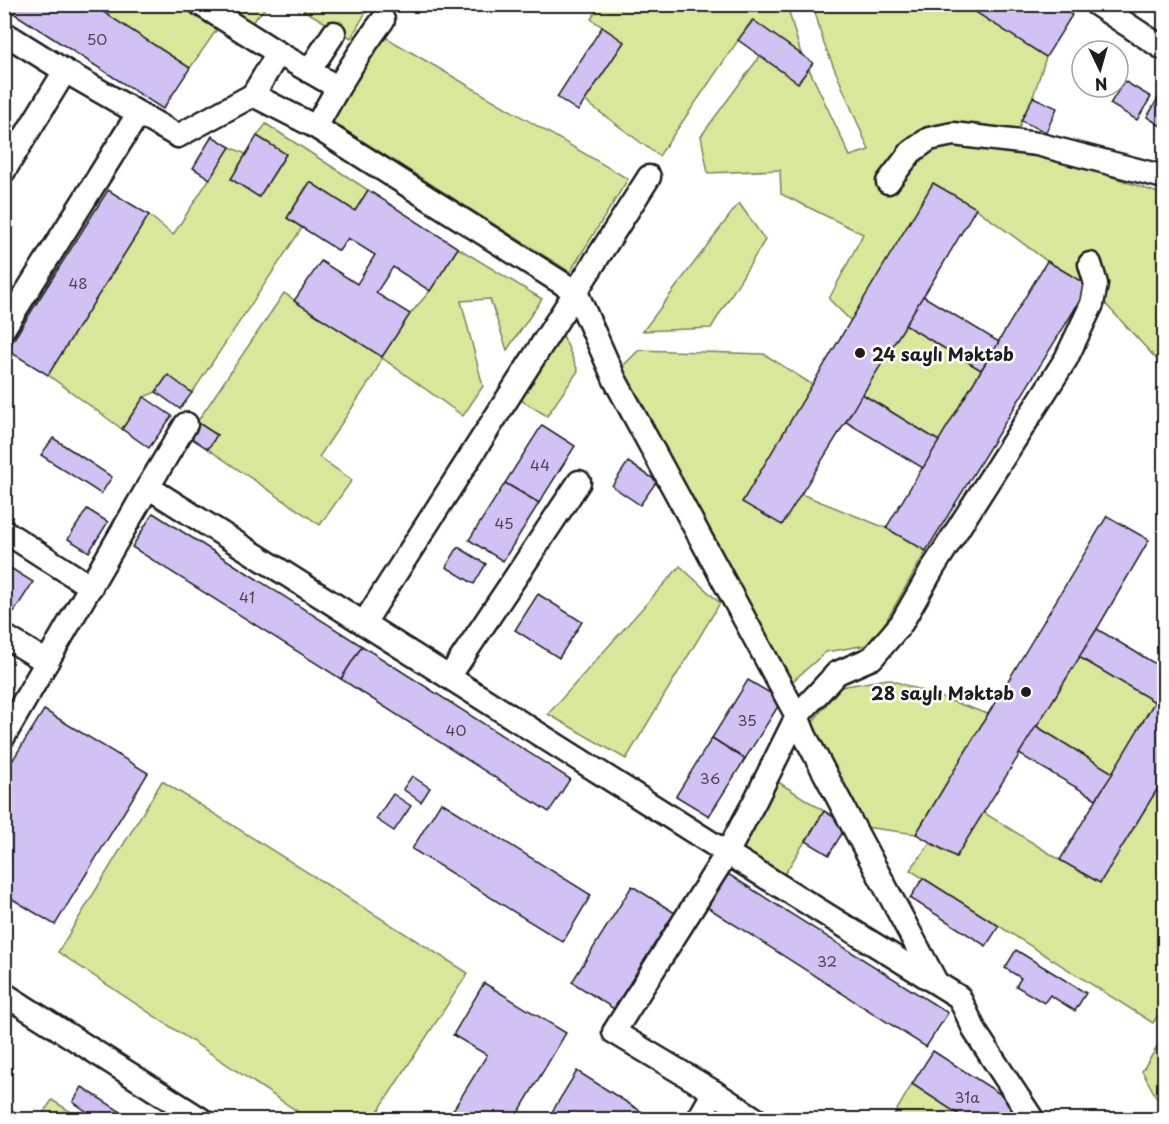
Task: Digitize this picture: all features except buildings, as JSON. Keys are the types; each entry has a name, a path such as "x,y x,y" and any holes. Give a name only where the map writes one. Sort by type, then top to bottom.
{"street":[{"path":"200,4 337,87"},
{"path":"1096,4 1161,47 1164,42"},
{"path":"315,127 337,87 383,20"},
{"path":"4,33 178,136 253,95 278,53"},
{"path":"309,71 334,33"},
{"path":"4,171 65,71"},
{"path":"253,95 315,127 576,292 615,380 797,716 805,736 937,984"},
{"path":"4,328 138,114"},
{"path":"888,182 911,153 929,139 953,134 1037,144 1164,177"},
{"path":"364,623 649,177"},
{"path":"757,1119 614,1032 727,853 797,716 837,673 872,658 901,624 933,568 1066,359 1092,304 1096,284 1090,264"},
{"path":"4,736 186,424"},
{"path":"449,677 579,482"},
{"path":"148,487 958,997 976,1033 1033,1119"},
{"path":"4,531 91,587"},
{"path":"4,636 47,662"},
{"path":"4,994 202,1119"},
{"path":"698,1119 714,1092"}],"green space":[{"path":"91,5 181,5 218,28 190,68"},
{"path":"200,5 268,5 243,32"},
{"path":"295,5 370,5 351,38"},
{"path":"600,5 787,5 801,54 752,20 659,156 585,101 624,42 591,19"},
{"path":"813,5 966,5 1046,57 1033,97 1021,121 1016,143 1164,195 1164,374 1161,364 1089,286 1047,261 975,208 851,321 829,299 863,234 781,194 780,170 708,173 701,136 760,56 798,83 809,69 850,156 869,150 824,44"},
{"path":"380,34 628,179 570,272 326,118"},
{"path":"266,124 368,190 355,211 309,182 287,218 302,228 192,393 167,376 156,392 144,397 122,429 48,375 149,215 173,235 230,147 246,154 231,179 259,197 286,155 257,136"},
{"path":"739,203 765,240 711,328 643,331"},
{"path":"458,248 542,299 507,350 490,299 461,301 483,386 463,416 382,358 374,375 319,457 352,480 320,525 208,449 217,435 197,422 284,293 382,357"},
{"path":"905,325 981,370 939,441 862,394"},
{"path":"563,335 578,371 547,416 519,399"},
{"path":"639,350 764,354 813,385 801,494 886,528 926,551 873,644 826,652 786,687 618,371"},
{"path":"680,566 720,603 626,759 548,714"},
{"path":"1079,657 1155,702 1113,773 1036,726"},
{"path":"888,679 988,714 916,834 857,826 807,729 840,687"},
{"path":"1164,778 1164,1005 1153,1023 910,870 930,843 956,857 983,812 1100,883"},
{"path":"775,780 824,811 784,875 734,843"},
{"path":"162,781 468,973 373,1119 309,1119 58,952"},
{"path":"1164,1036 1164,1111 1142,1071"},
{"path":"912,1084 967,1119 891,1120"},
{"path":"52,1100 82,1119 40,1118"}],"place":[{"name":"24 saylı Məktəb","path":"860,353"},
{"name":"28 saylı Məktəb","path":"1026,692"}]}
